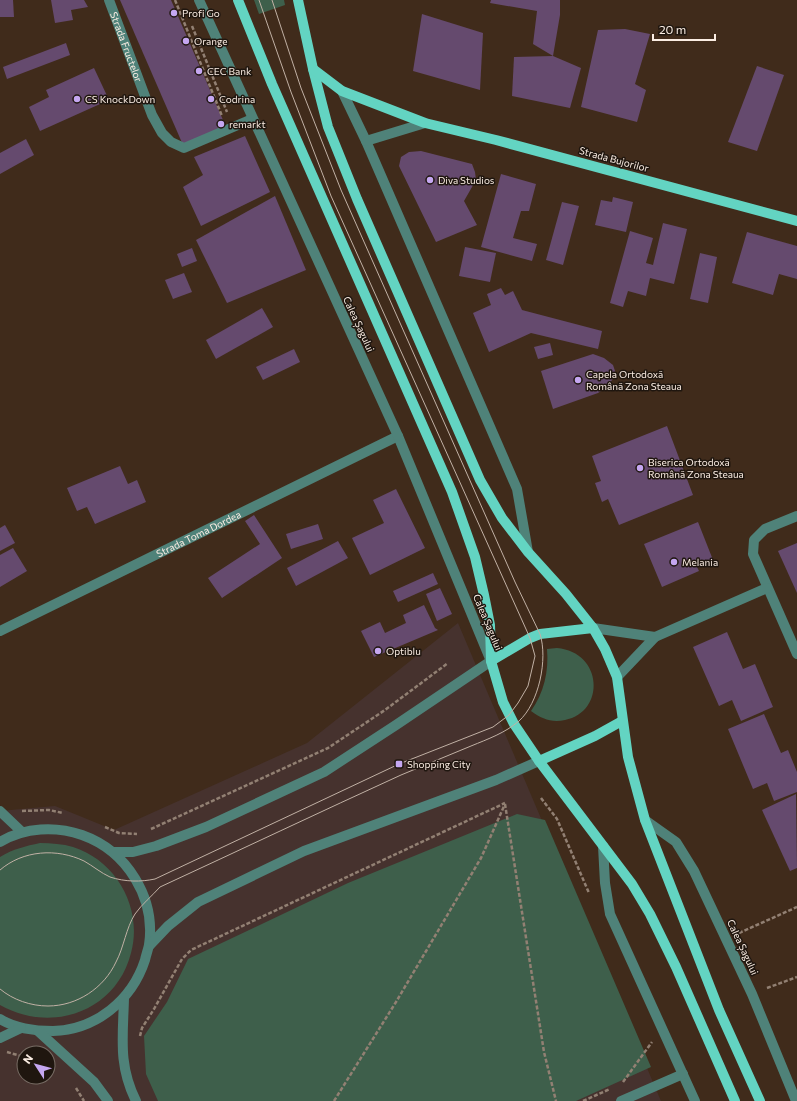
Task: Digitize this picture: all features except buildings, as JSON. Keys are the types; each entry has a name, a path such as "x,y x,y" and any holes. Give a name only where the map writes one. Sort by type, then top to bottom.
{"main road":[{"name":"Calea Șagului","path":"238,0 272,84 452,492 475,557 490,624 491,661 503,702 514,724 539,761 632,884 650,914 676,967 735,1101"},
{"path":"298,0 313,69 331,134 357,199 480,480 502,518 528,552 566,594 593,628 605,649 617,677 628,757 645,820 719,1010 760,1101"},
{"name":"Strada Bujorilor","path":"313,69 342,91 425,123 504,142 797,221"},
{"name":"Calea Șagului","path":"491,661 530,638 540,634 593,628"},
{"path":"539,761 595,736 622,721"}],"street":[{"name":"Strada Fructelor","path":"109,0 152,114 162,133 171,142 184,148 252,119"},
{"name":"Calea Șagului","path":"199,0 398,436 491,661"},
{"path":"342,91 366,141 517,489 528,552"},
{"path":"366,141 425,123"},
{"name":"Strada Toma Dordea","path":"0,630 398,436"},
{"path":"797,516 765,530 754,540 753,554 797,654"},
{"path":"617,677 655,636 767,588"},
{"path":"593,628 655,636"},
{"path":"113,852 133,852 156,846 206,827 324,772 396,726 491,661"},
{"path":"149,946 168,926 198,902 304,851 496,780 539,761"},
{"path":"0,811 22,832"},
{"name":"Calea Șagului","path":"645,820 676,842 694,871 752,994 796,1101"},
{"path":"0,842 22,832 46,829 70,831 93,839 113,852 129,868 138,882 146,902 150,920 149,946 140,974 124,998 106,1014 85,1025 62,1031 38,1031 21,1028 0,1019"},
{"path":"603,846 605,883 610,914 695,1101"},
{"path":"124,998 122,1047 125,1070 130,1088 136,1101"},
{"path":"0,1038 21,1028"},
{"path":"38,1031 94,1082 108,1101"},
{"path":"621,1101 683,1074"}],"path":[{"path":"175,0 230,128"},
{"path":"190,21 230,128"},
{"path":"148,831 328,748 385,710 448,663"},
{"path":"139,1040 142,1028 158,1003 182,959 191,950 505,803"},
{"path":"334,1101 396,1002 481,858 505,803"},
{"path":"505,803 544,1052 556,1101"},
{"path":"17,810 49,810 63,813"},
{"path":"105,827 119,833 141,834"},
{"path":"726,939 797,906"},
{"path":"764,989 797,977"},
{"path":"622,1084 653,1040"},
{"path":"1,1050 16,1055"},
{"path":"583,1101 615,1087"}],"shaded area":[{"path":"458,623 661,1101 0,1101 0,811 55,806 114,830 307,743"}],"green space":[{"path":"254,0 284,0 285,5 259,14"},
{"path":"557,648 572,652 583,660 591,670 594,682 593,695 588,706 578,715 565,720 551,721 531,711 536,704 545,682 547,649"},
{"path":"517,814 545,820 651,1067 576,1101 158,1101 146,1074 144,1036 167,1002 188,959 348,883"},
{"path":"40,843 73,847 89,854 102,863 114,875 123,889 130,904 133,920 134,936 131,953 123,973 111,990 96,1003 79,1012 60,1017 40,1017 20,1014 0,1005 0,857 15,850"}],"tram line":[{"path":"0,870 19,858 40,853 52,853 63,854 84,861 116,879 133,881 155,879 399,764 493,727 509,715 528,686 535,656 530,638 331,196 291,92 259,0"},
{"path":"0,989 16,999 29,1004 42,1006 59,1005 79,999 97,987 111,971 119,956 132,919 160,887 401,775 484,741 502,732 519,721 526,713 537,692 543,656 540,634 515,582 341,190 301,88 272,0"}],"place":[{"name":"Profi Go","path":"174,13"},
{"name":"Orange","path":"186,41"},
{"name":"CEC Bank","path":"199,71"},
{"name":"CS KnockDown","path":"77,99"},
{"name":"Codrina","path":"211,99"},
{"name":"remarkt","path":"221,124"},
{"name":"Diva Studios","path":"430,180"},
{"name":"Capela Ortodoxă Română Zona Steaua","path":"578,380"},
{"name":"Biserica Ortodoxă Română Zona Steaua","path":"640,468"},
{"name":"Melania","path":"674,562"},
{"name":"Optiblu","path":"378,651"},
{"name":"Shopping City","path":"399,764"}]}
